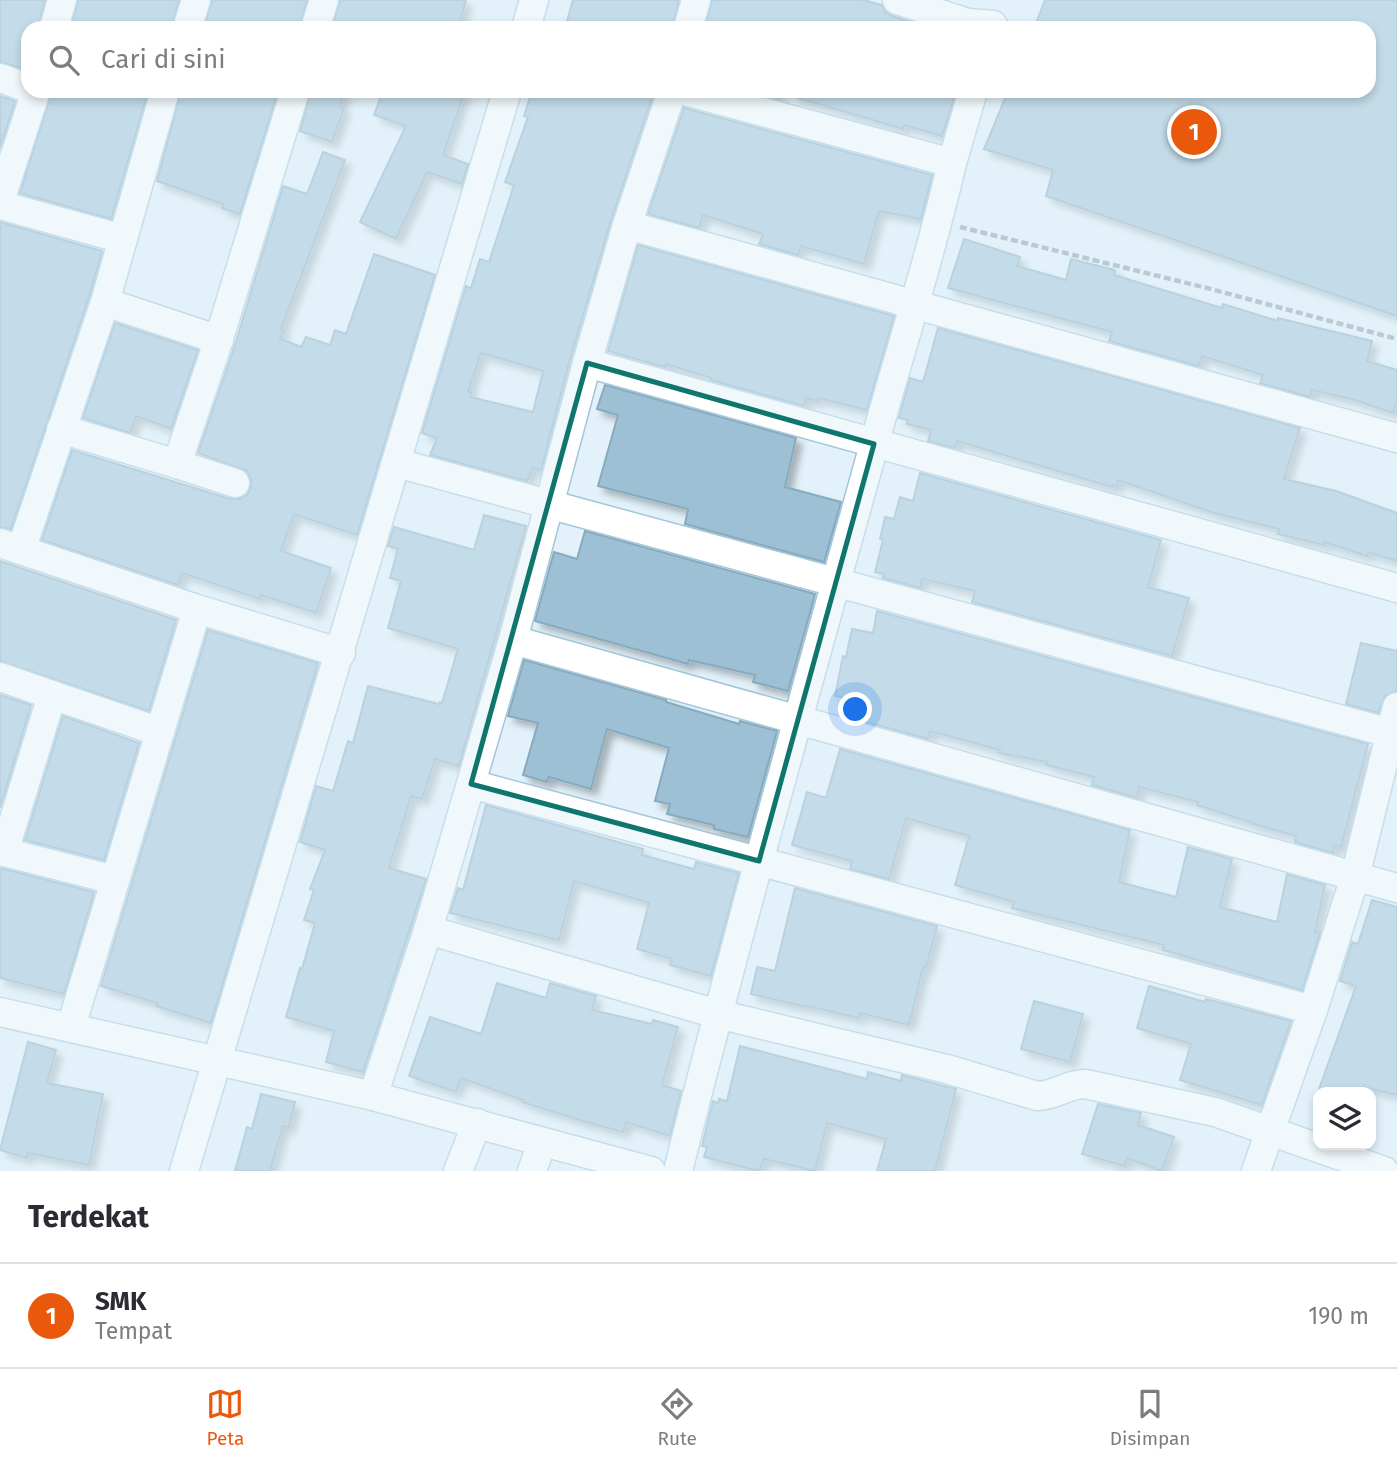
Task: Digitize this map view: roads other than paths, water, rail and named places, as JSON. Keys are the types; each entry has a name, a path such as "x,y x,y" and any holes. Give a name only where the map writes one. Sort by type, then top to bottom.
{"street":[{"path":"56,21 62,0"},
{"path":"189,21 196,0"},
{"path":"317,21 324,0"},
{"path":"528,21 534,0"},
{"path":"690,21 695,0"},
{"path":"897,0 984,15"},
{"path":"0,78 21,86"},
{"path":"34,98 0,203 123,239"},
{"path":"163,98 105,302 61,429 11,547 197,609 341,653"},
{"path":"177,464 219,340 293,98"},
{"path":"184,1171 506,98"},
{"path":"373,1096 428,930 513,640 627,225 670,98"},
{"path":"711,98 952,163"},
{"path":"678,1171 717,1014 971,98"},
{"path":"627,225 1397,438"},
{"path":"105,302 219,340"},
{"path":"587,363 1397,588"},
{"path":"61,429 235,483"},
{"path":"397,463 835,584 1111,656 1394,720 1355,877 1313,1010 1256,1171"},
{"path":"71,1027 197,609"},
{"path":"513,640 1397,888"},
{"path":"0,677 160,732"},
{"path":"52,695 2,852 115,880"},
{"path":"471,784 1313,1010"},
{"path":"428,930 717,1014 947,1069 1037,1096 1049,1096 1067,1087 1085,1084 1215,1112 1384,1171"},
{"path":"0,1012 373,1096 651,1171"},
{"path":"458,1171 477,1123"},
{"path":"532,1171 541,1142"}],"place":[{"name":"SMK","path":"1194,132"}]}
